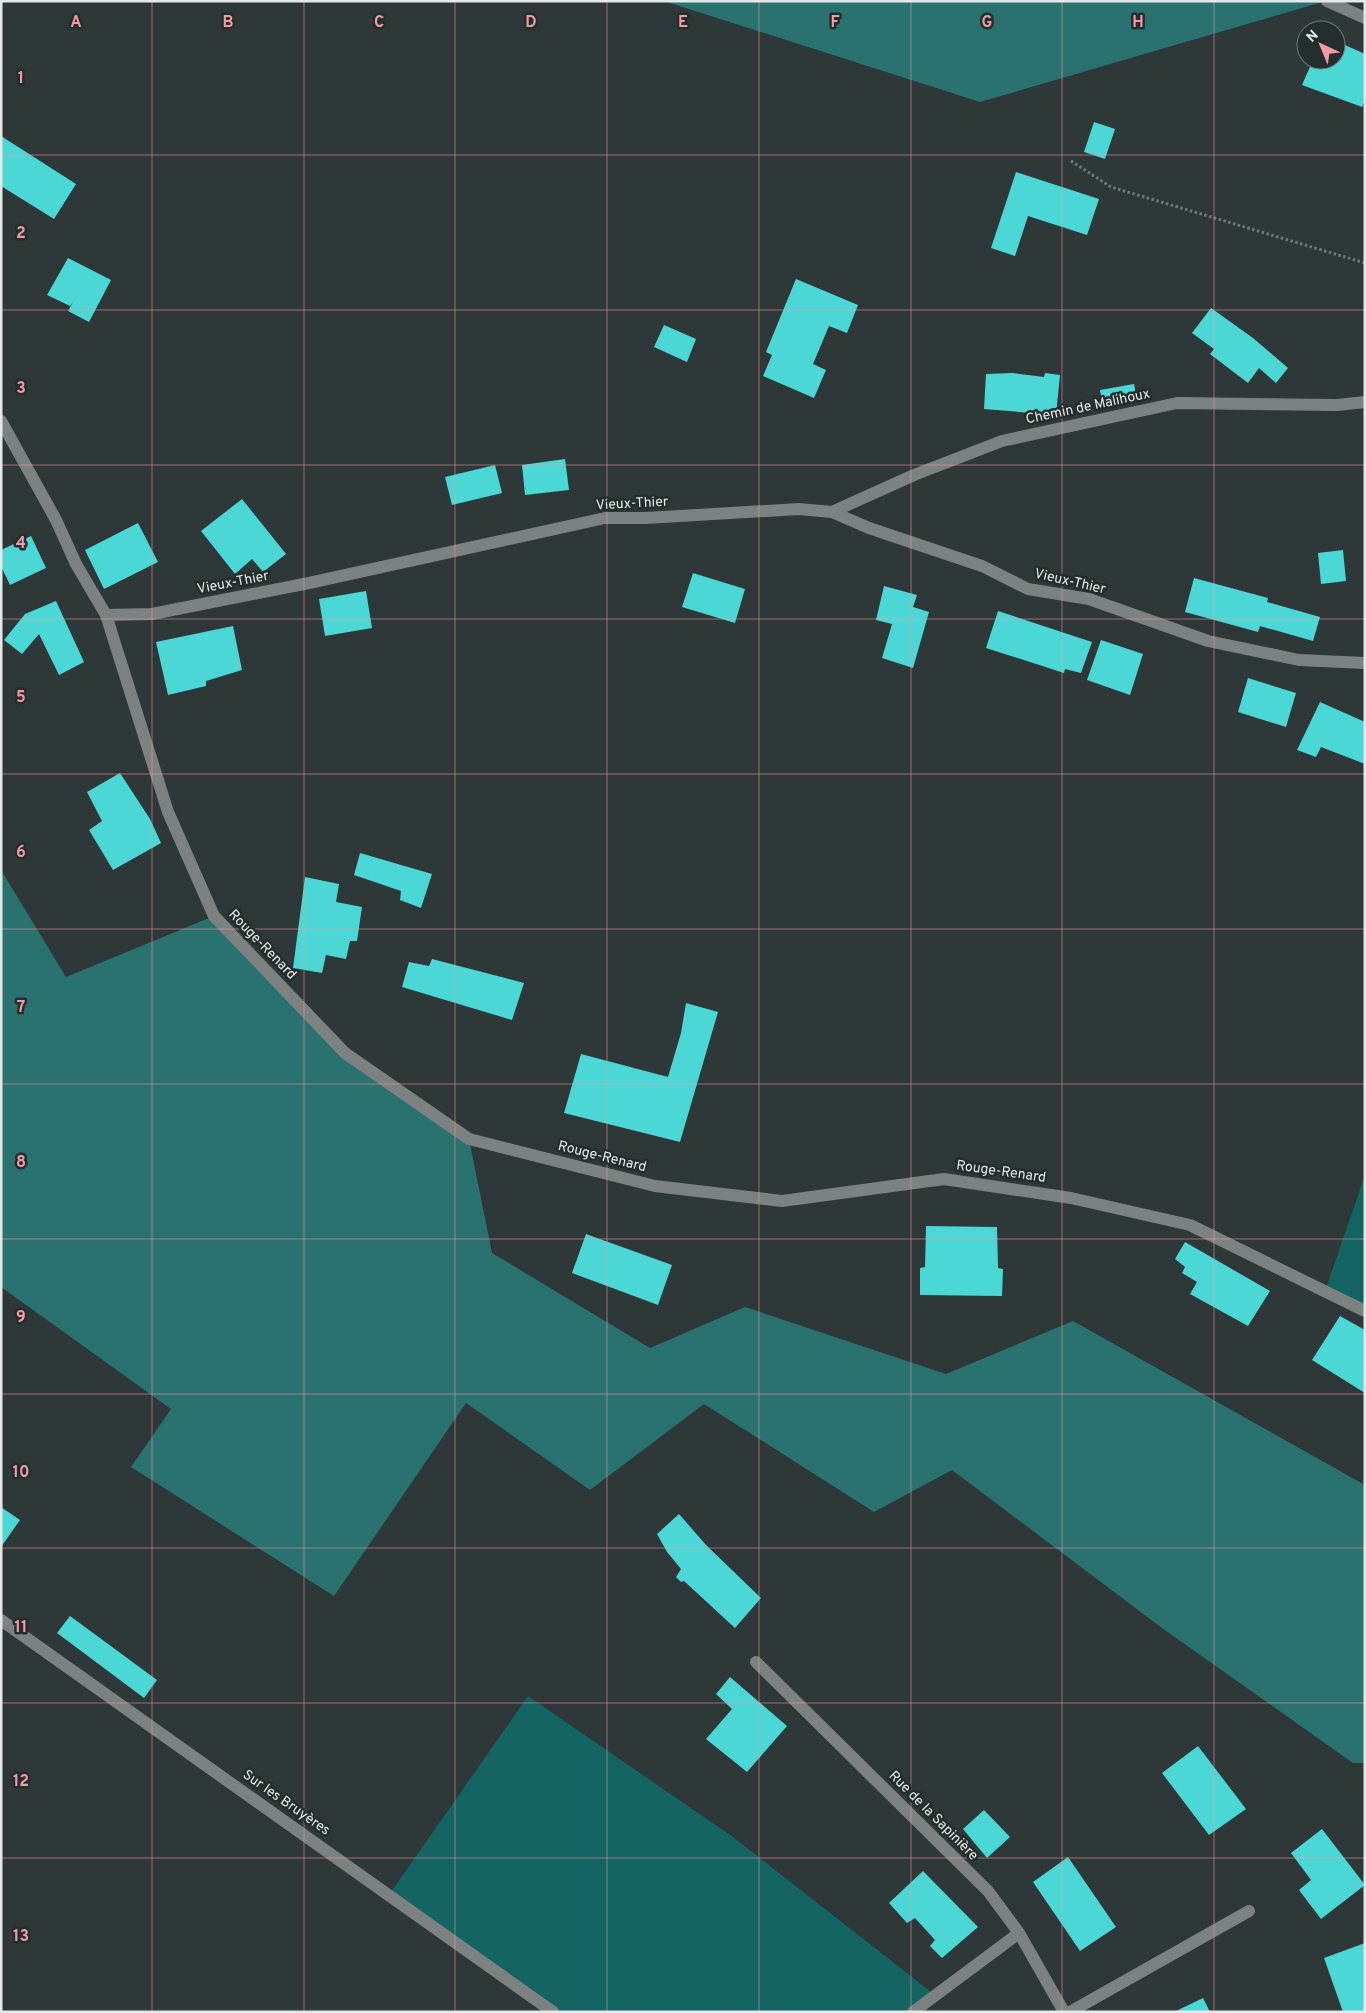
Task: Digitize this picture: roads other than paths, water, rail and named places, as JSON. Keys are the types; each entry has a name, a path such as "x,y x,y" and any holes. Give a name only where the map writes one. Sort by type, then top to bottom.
{"street":[{"path":"1327,1 1365,18"},
{"name":"Chemin de Malihoux","path":"832,512 914,475 1002,441 1168,406 1178,404 1337,405 1365,402"},
{"path":"1,421 56,520 76,564 106,615"},
{"name":"Vieux-Thier","path":"106,615 161,613 309,583 605,518 646,518 799,510 832,512 868,528 982,566 1028,589 1089,599 1208,641 1299,660 1365,663"},
{"name":"Rouge-Renard","path":"106,615 168,812 214,916 345,1053 469,1139 655,1186 782,1200 944,1179 1071,1198 1190,1226 1365,1311"},
{"name":"Sur les Bruyères","path":"1,1620 553,2012"},
{"name":"Rue de la Sapinière","path":"756,1662 988,1891 1019,1933 1064,2012"},
{"path":"1070,2012 1249,1911"},
{"path":"913,2012 1019,1933"}]}
